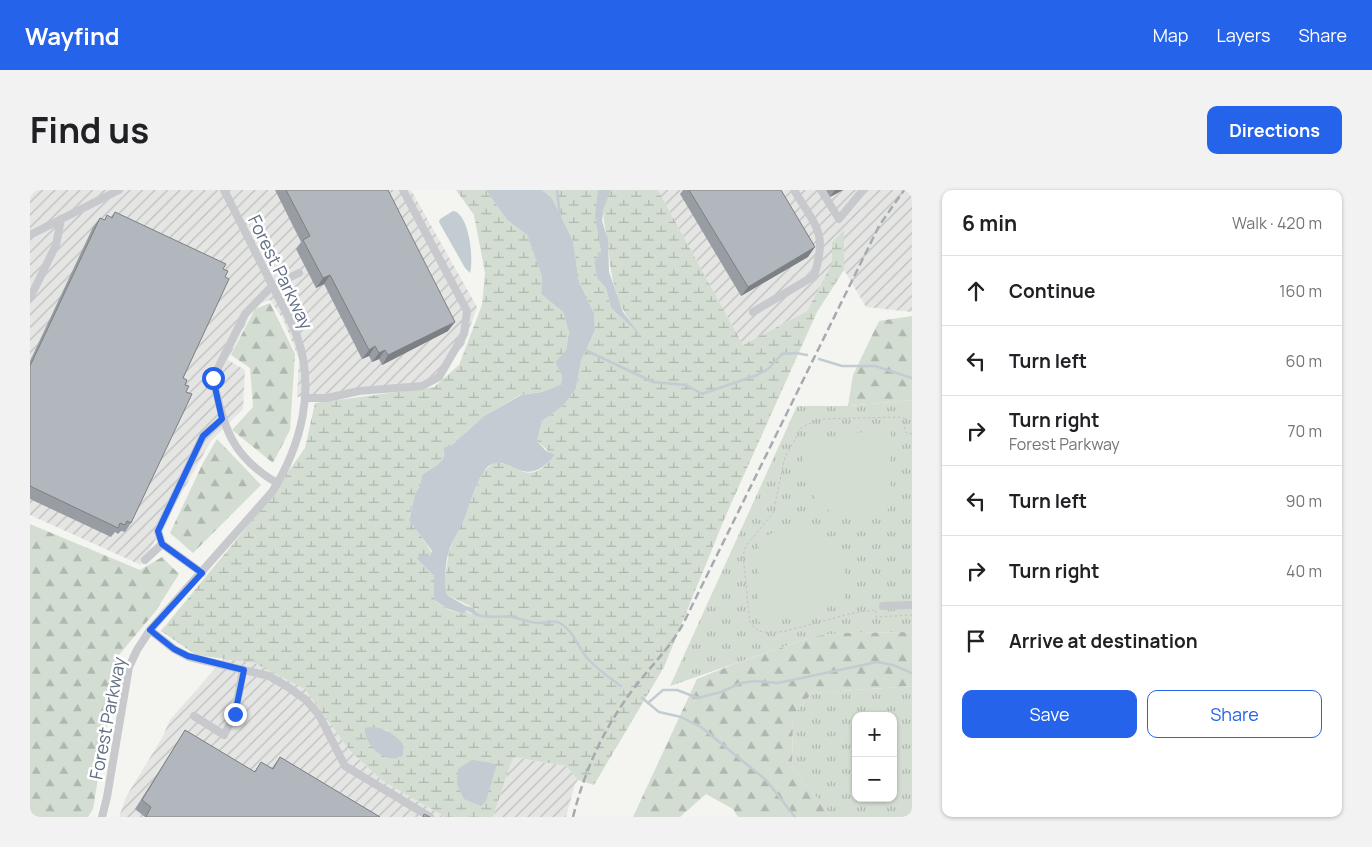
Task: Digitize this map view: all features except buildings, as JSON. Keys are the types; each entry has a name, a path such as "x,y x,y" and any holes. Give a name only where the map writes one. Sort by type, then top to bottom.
{"street":[{"path":"30,234 119,190"},
{"name":"Forest Parkway","path":"102,817 129,667 150,630 202,573 278,483 285,472 302,422 305,398 304,370 297,338 224,190"},
{"path":"305,398 422,386 439,377 464,334 467,310 403,190"},
{"path":"754,312 814,276 821,253 820,234 794,190"},
{"path":"821,190 839,219 863,190"},
{"path":"30,298 56,245 61,219"},
{"path":"278,483 257,471 241,454 226,431 213,378 245,314 272,286 299,273"},
{"path":"202,573 162,544 158,531 203,436 222,419"},
{"path":"145,560 162,544"},
{"path":"883,606 912,605"},
{"path":"150,630 174,649 188,656 269,676 306,700 319,716 345,766 430,817"},
{"path":"194,716 224,735 235,714 244,670"}],"path":[{"path":"912,434 904,432 904,418 899,417 821,419 802,427 785,457 772,513 746,546 743,555 750,622 759,631 770,633 786,631 853,613 876,610 876,617 912,615"}],"shaded area":[{"path":"30,190 411,190 477,307 464,345 431,385 297,397 299,359 283,319 270,300 255,305 228,360 245,370 243,409 211,441 141,565 30,515"},
{"path":"486,190 542,190 552,198 573,241 579,282 594,313 595,330 581,361 576,389 563,406 542,421 537,441 545,450 555,455 544,466 534,471 526,472 498,463 490,465 477,484 464,520 450,547 445,573 447,595 466,606 474,608 477,612 475,615 466,610 464,614 448,609 434,600 434,576 417,559 419,556 430,556 432,551 409,520 415,494 420,486 422,475 444,457 443,448 453,444 484,416 521,395 542,392 562,384 562,376 555,362 566,350 569,332 563,312 541,294 542,277 527,235 507,220"},
{"path":"598,190 611,190 604,207 602,221 608,239 609,272 623,312 641,336 611,308 606,288 597,278 594,262 601,251 595,216"},
{"path":"658,190 912,190 912,312 866,307 844,270 844,230 832,242 832,263 807,311 743,345"},
{"path":"453,211 463,220 469,238 471,248 470,273 465,268 439,222 440,219"},
{"path":"225,657 254,663 306,689 351,752 383,781 445,817 119,817 126,797 162,738 170,720"},
{"path":"365,728 384,729 396,737 403,744 403,756 390,758 377,752 368,741 366,735"},
{"path":"513,757 566,766 578,780 575,784 566,817 493,817"},
{"path":"472,760 492,763 496,767 486,801 481,806 464,799 457,785 458,769"}],"green space":[{"path":"456,190 486,190 507,220 527,235 542,277 541,294 563,312 569,332 566,350 555,362 562,376 562,384 542,392 520,395 484,416 453,444 443,448 444,453 441,461 422,475 409,518 432,553 430,556 421,556 418,560 434,576 435,601 449,610 464,614 465,610 471,614 477,612 476,609 447,595 445,578 449,551 482,473 493,463 502,463 529,473 544,466 554,456 537,441 542,421 563,406 576,389 581,361 595,330 594,313 579,282 573,241 552,198 542,190 598,190 601,251 594,262 597,278 606,288 611,308 639,334 620,302 613,282 603,211 604,204 611,190 658,190 743,345 807,311 832,263 832,242 844,230 844,270 817,312 726,515 664,667 594,785 578,780 566,766 513,757 493,817 445,817 383,781 351,752 305,689 254,663 196,655 161,631 260,511 305,448 315,403 434,387 459,365 482,305 485,273 474,215","holes":["369,727 387,730 400,758 390,758"]},
{"path":"270,303 295,354 290,430 273,463 232,430 253,407 250,368 231,355 255,309"},
{"path":"912,316 912,400 848,406 853,375 879,321"},
{"path":"912,400 912,632 844,633 815,636 670,686 797,406 848,406"},
{"path":"891,426 890,508 872,516 855,518 839,515 824,507 813,495 806,481 803,463 806,444"},
{"path":"217,439 261,485 193,553 170,533 203,463"},
{"path":"30,524 140,570 162,557 179,574 155,612 118,656 93,809 88,817 30,817"},
{"path":"793,530 818,538 836,554 842,565 845,577 846,590 843,603 758,622 759,540 772,533"},
{"path":"912,632 912,686 812,693 793,716 792,766 832,817 738,817 733,809 706,794 680,817 633,817 697,679 815,636 844,633"},
{"path":"912,686 912,817 832,817 792,766 793,716 812,693"}],"waterway":[{"path":"557,190 560,216"},
{"path":"583,349 653,382 686,385 702,394 757,375 768,369 782,354 796,353 807,355"},
{"path":"819,359 842,366 875,366 912,378"},
{"path":"474,613 482,616 507,617 534,623 554,621 560,623 569,630 584,655 604,674 621,686"},
{"path":"648,703 663,690 677,690 698,698 721,692 741,683 754,681 778,683 877,662 893,665 912,673"},
{"path":"642,698 659,712 681,717 701,727 766,780 795,817"}],"railway":[{"path":"573,817 583,782 605,734 623,703 666,649 683,624 879,226 904,190"}],"route":[{"path":"213,378 222,419 203,436 158,531 162,544 202,573 150,630 174,649 188,656 244,670 235,714"}]}
